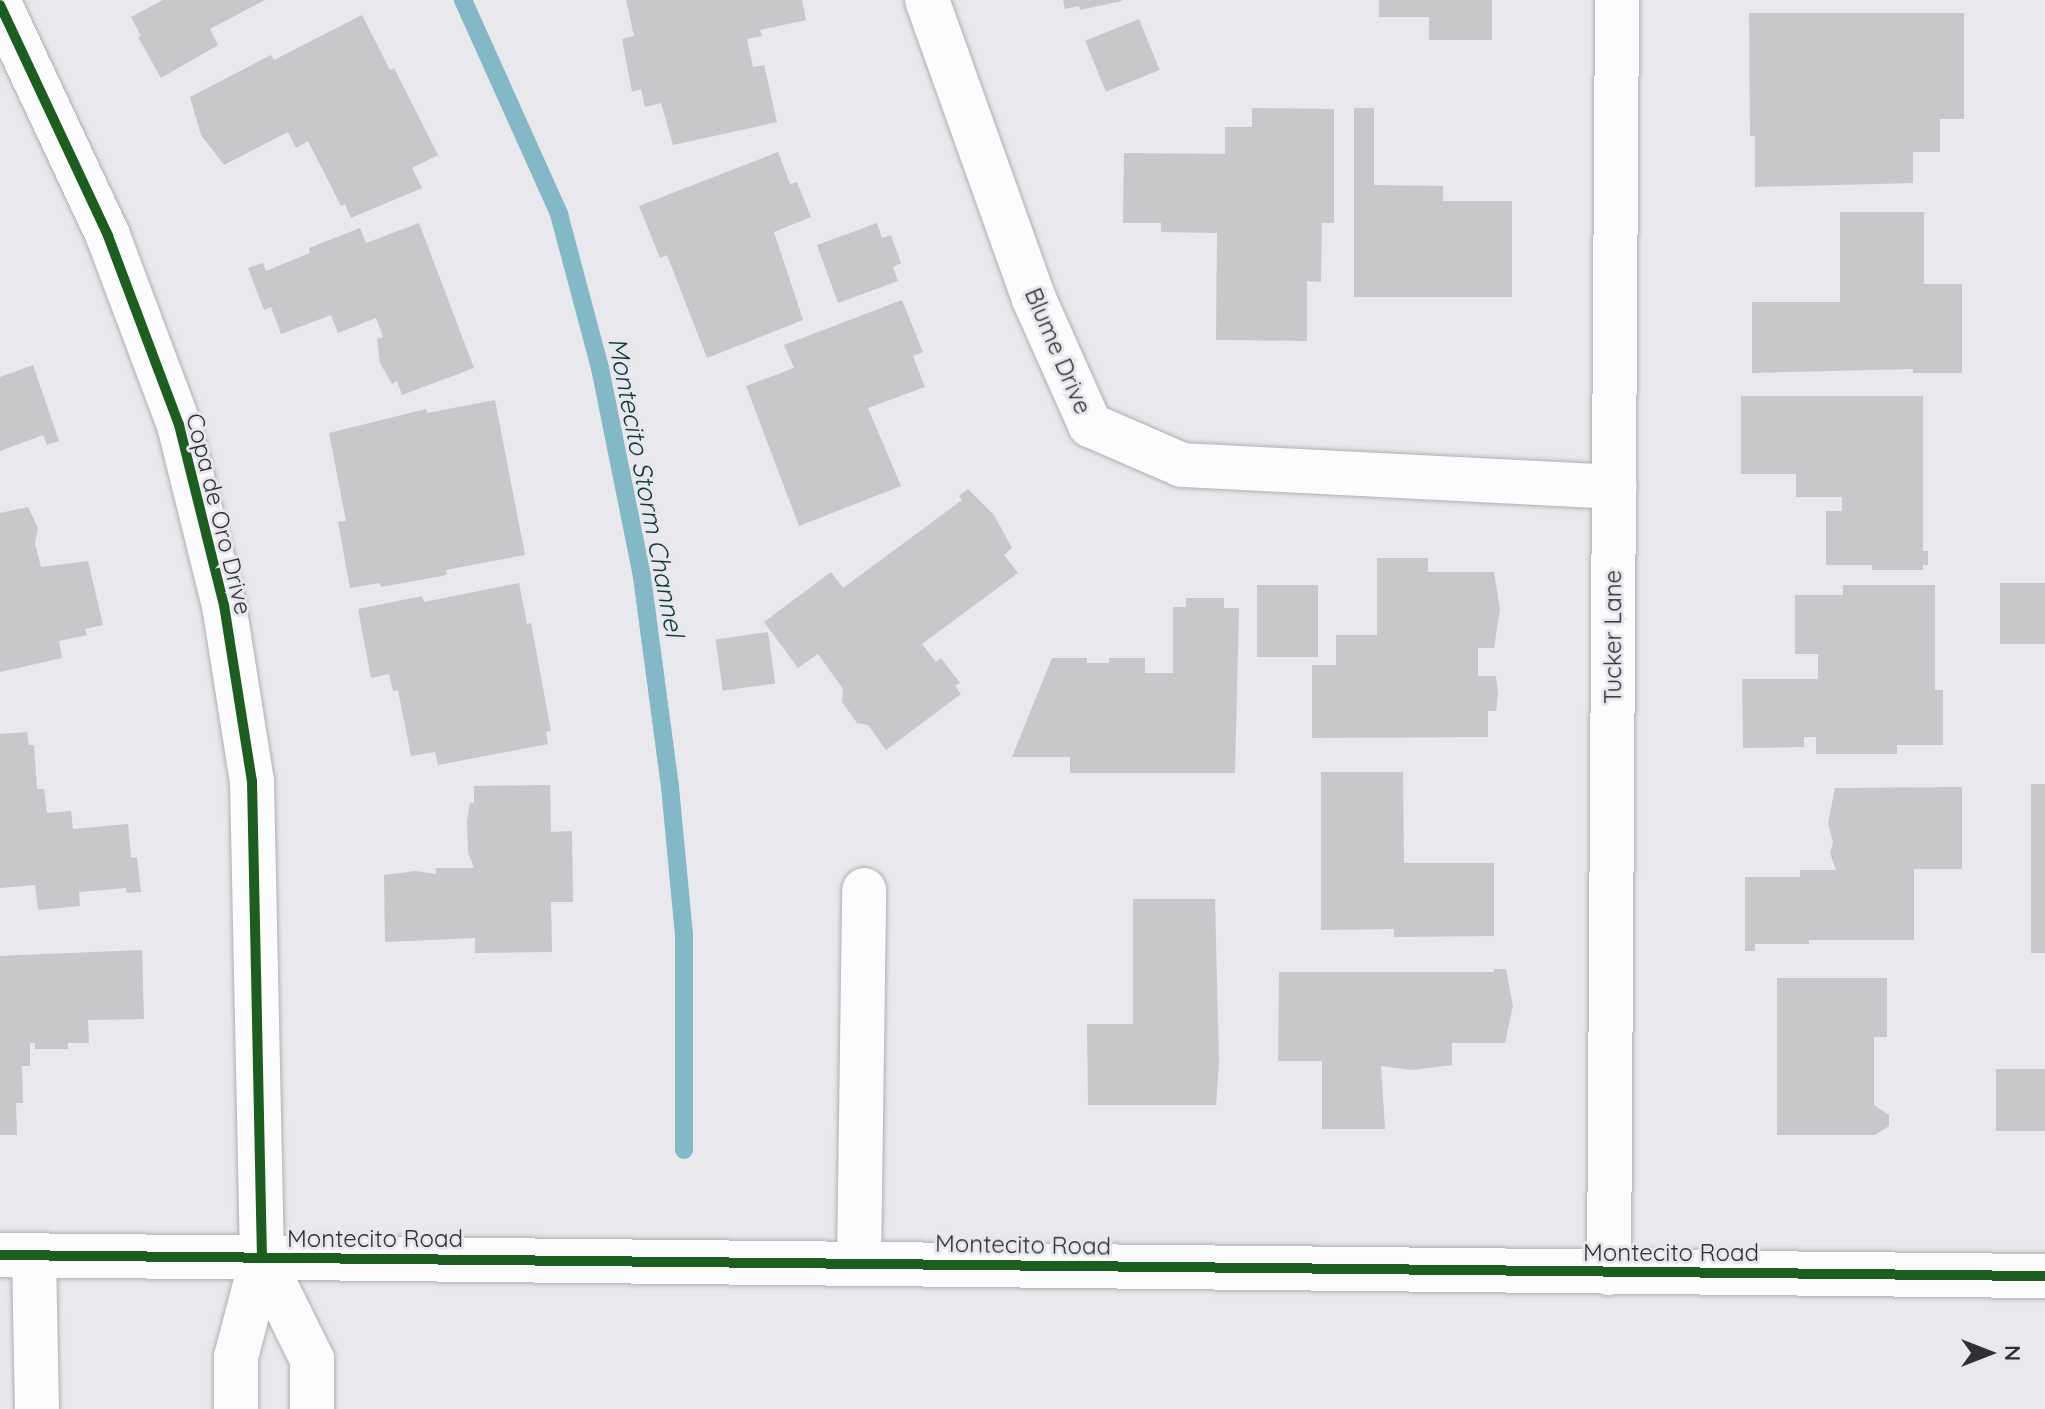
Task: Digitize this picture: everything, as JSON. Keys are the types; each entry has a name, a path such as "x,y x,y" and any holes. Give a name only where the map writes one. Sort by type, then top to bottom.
{"street":[{"name":"Blume Drive","path":"927,0 1034,299 1090,425 1182,465 1614,487"},
{"name":"Tucker Lane","path":"1609,1273 1617,0"},
{"name":"Copa de Oro Drive","path":"0,5 108,236 179,425 224,605 252,781 262,1258"},
{"path":"859,1263 864,890"},
{"name":"Montecito Road","path":"17,1255 2045,1276"},
{"path":"17,1255 37,1409"},
{"path":"236,1409 236,1357 262,1258"},
{"path":"262,1258 312,1359 312,1409"}],"building":[{"path":"163,0 265,0 210,29 218,45 161,78 138,37 141,36 131,17"},
{"path":"626,0 802,0 806,20 760,30 762,36 747,39 753,67 764,65 777,122 673,145 661,103 645,107 641,89 632,92 622,39 634,36"},
{"path":"1063,0 1122,1 1080,10 1079,6 1065,9"},
{"path":"1379,0 1492,0 1492,40 1429,40 1429,17 1379,17"},
{"path":"1749,13 1964,13 1964,119 1940,119 1940,152 1913,152 1913,183 1755,187 1755,136 1750,136"},
{"path":"362,15 390,70 394,68 438,155 412,168 422,188 351,218 345,204 341,206 308,141 296,148 288,132 224,165 201,135 190,97 271,55 274,60"},
{"path":"1139,19 1160,70 1106,92 1085,41"},
{"path":"1252,108 1334,109 1334,223 1322,223 1321,282 1307,281 1307,341 1216,340 1217,233 1161,232 1161,223 1123,223 1124,153 1225,154 1225,127 1252,127"},
{"path":"1354,108 1374,108 1374,185 1443,186 1443,201 1512,201 1512,297 1354,297"},
{"path":"778,152 790,184 797,182 811,217 774,232 803,320 707,358 667,255 660,258 639,206"},
{"path":"1840,212 1924,212 1924,284 1962,284 1962,373 1913,373 1913,369 1752,373 1752,302 1840,302"},
{"path":"419,223 474,368 402,395 397,381 392,384 380,363 377,339 383,337 376,318 338,333 331,315 281,334 271,307 264,310 248,268 263,263 266,271 310,253 309,248 360,228 366,243"},
{"path":"877,223 882,238 891,235 901,263 893,267 898,281 838,303 817,245"},
{"path":"902,300 923,352 913,356 925,387 868,408 901,486 799,526 746,386 794,368 784,345"},
{"path":"33,365 59,441 47,445 43,435 0,451 0,377"},
{"path":"1741,396 1923,396 1923,551 1928,551 1928,565 1923,565 1923,570 1872,570 1872,565 1826,565 1826,511 1842,511 1842,497 1796,497 1796,474 1741,474"},
{"path":"495,400 525,555 446,570 447,575 381,587 380,583 350,588 338,522 346,521 329,433 426,409 427,413"},
{"path":"968,489 994,515 1012,548 1004,555 1018,573 922,644 936,662 941,658 960,683 955,686 961,694 886,750 868,725 857,723 842,702 843,689 818,654 798,668 764,622 831,572 843,588 962,500 959,496"},
{"path":"28,507 38,528 35,543 41,567 88,561 103,625 85,629 87,635 59,641 62,658 0,672 0,513"},
{"path":"1377,558 1428,558 1428,572 1494,572 1500,609 1494,648 1478,648 1478,676 1496,676 1496,711 1488,711 1488,737 1312,738 1312,665 1336,665 1336,635 1377,635"},
{"path":"519,583 527,624 531,623 551,731 546,732 548,744 438,765 435,752 411,756 398,690 393,691 389,674 371,678 358,609 422,596 424,602"},
{"path":"2000,583 2045,583 2045,644 2000,644"},
{"path":"1257,585 1318,585 1318,657 1257,657"},
{"path":"1843,585 1935,585 1935,690 1943,690 1943,745 1897,745 1897,754 1816,754 1816,737 1804,737 1804,747 1743,748 1742,679 1818,679 1818,654 1795,654 1795,595 1843,595"},
{"path":"1186,598 1224,598 1224,608 1239,608 1235,773 1070,773 1070,757 1012,757 1052,658 1087,658 1087,663 1109,663 1109,658 1145,658 1145,673 1173,673 1173,607 1186,607"},
{"path":"768,632 775,683 723,691 716,639"},
{"path":"27,732 29,745 34,745 37,789 44,789 47,813 71,811 73,829 128,824 131,858 137,857 141,892 127,893 126,888 79,892 80,906 38,910 35,885 0,888 0,734"},
{"path":"1321,772 1403,772 1404,863 1494,863 1494,936 1394,937 1394,929 1321,930"},
{"path":"2031,784 2045,784 2045,953 2031,953"},
{"path":"550,785 551,832 572,831 573,902 551,902 552,952 475,953 475,938 385,942 384,875 416,871 436,874 436,868 474,868 468,852 467,821 470,803 474,803 474,786"},
{"path":"1962,787 1962,869 1914,869 1914,940 1809,940 1809,944 1755,944 1755,951 1745,951 1745,877 1800,877 1800,870 1836,870 1830,853 1833,842 1828,823 1835,788"},
{"path":"1133,899 1215,899 1219,1063 1216,1105 1088,1105 1087,1024 1133,1024"},
{"path":"142,950 144,1019 88,1020 89,1043 68,1043 68,1049 35,1049 35,1043 30,1043 30,1066 22,1066 23,1103 16,1103 17,1135 0,1135 0,956"},
{"path":"1494,969 1506,969 1513,1006 1505,1043 1452,1043 1452,1065 1413,1070 1381,1066 1385,1129 1322,1129 1322,1061 1278,1061 1279,972 1494,972"},
{"path":"1777,978 1887,978 1887,1037 1874,1037 1874,1105 1889,1115 1889,1126 1875,1135 1777,1135"},
{"path":"1996,1069 2045,1069 2045,1131 1996,1131"}],"waterway":[{"name":"Montecito Storm Channel","path":"463,0 559,214 600,368 642,577 670,787 684,934 684,1150"}],"cycle path":[{"path":"0,5 108,236 179,425 224,605 252,781 262,1258"},
{"path":"0,1255 2045,1276"}]}
